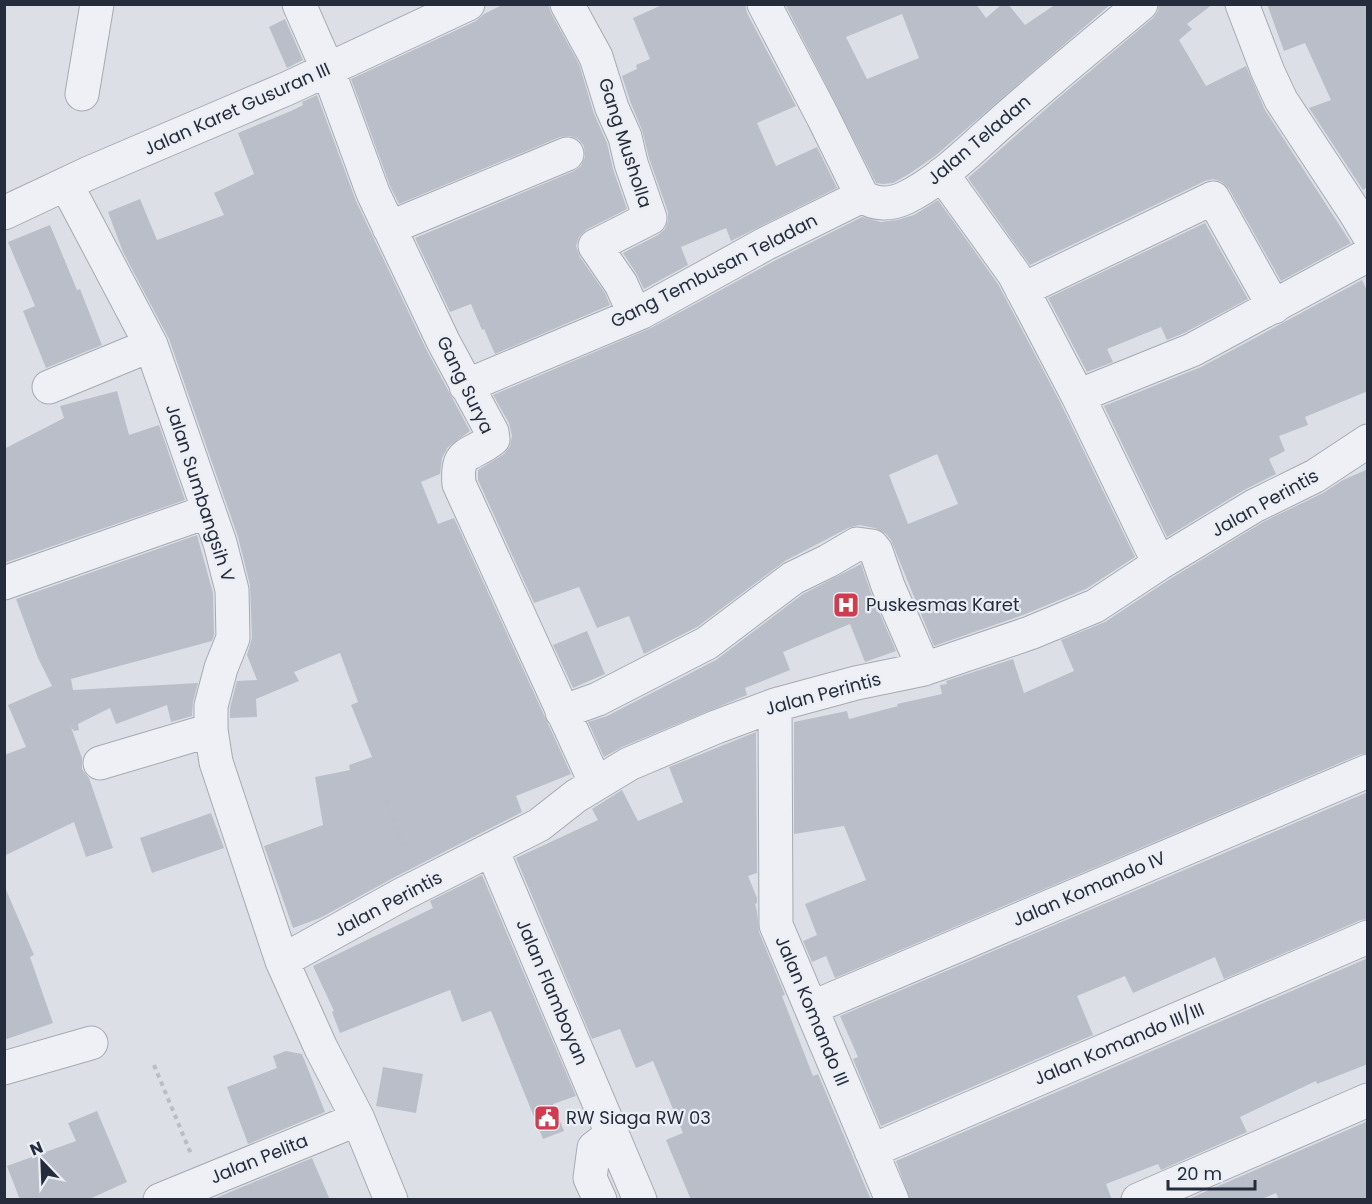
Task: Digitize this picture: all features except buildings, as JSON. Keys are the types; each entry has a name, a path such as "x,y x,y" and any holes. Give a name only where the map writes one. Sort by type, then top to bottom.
{"street":[{"path":"82,94 97,4"},
{"name":"Gang Surya","path":"299,4 328,70 373,193 466,386 489,426 493,439 462,458 458,466 459,484 596,784"},
{"name":"Jalan Karet Gusuran III","path":"4,213 328,70 468,4"},
{"name":"Gang Musholla","path":"567,4 596,57 612,108 625,136 631,163 650,218 595,246 621,284 635,315"},
{"path":"764,4 862,196"},
{"name":"Jalan Teladan","path":"862,196 873,203 887,203 904,198 942,174 1014,110 1141,4"},
{"path":"1242,4 1264,63 1281,100 1368,234"},
{"path":"389,228 567,154"},
{"path":"942,174 1014,274 1078,396 1160,563"},
{"name":"Jalan Sumbangsih V","path":"66,184 151,345 220,543 232,590 233,638 211,706 211,730 216,762 282,961 321,1048 358,1119 391,1200"},
{"name":"Gang Tembusan Teladan","path":"466,386 635,315 765,244 862,196"},
{"path":"1022,291 1213,198 1274,306"},
{"path":"1078,396 1192,350 1368,255"},
{"path":"49,387 151,345"},
{"name":"Jalan Perintis","path":"282,961 539,825 576,796 629,764 775,705 856,683 924,669 1030,633 1095,606 1254,506 1314,476 1368,441"},
{"path":"4,583 209,511"},
{"path":"562,712 598,699 707,643 793,578 857,544 872,546 876,551 888,586 924,669"},
{"name":"Jalan Komando III","path":"775,705 776,925 892,1200"},
{"path":"100,763 211,730"},
{"name":"Jalan Komando IV","path":"811,1008 1368,771"},
{"name":"Jalan Flamboyan","path":"492,850 640,1200"},
{"name":"Jalan Komando III/III","path":"871,1151 1368,937"},
{"path":"4,1068 91,1043"},
{"path":"1138,1200 1368,1100"},
{"name":"Jalan Pelita","path":"160,1200 358,1119"},
{"path":"600,1200 590,1178 594,1148 612,1134"}],"path":[{"path":"381,784 420,886"},
{"path":"154,1065 203,1182"}],"place":[{"name":"Puskesmas Karet","path":"846,605"},
{"name":"RW Siaga RW 03","path":"547,1118"}]}
